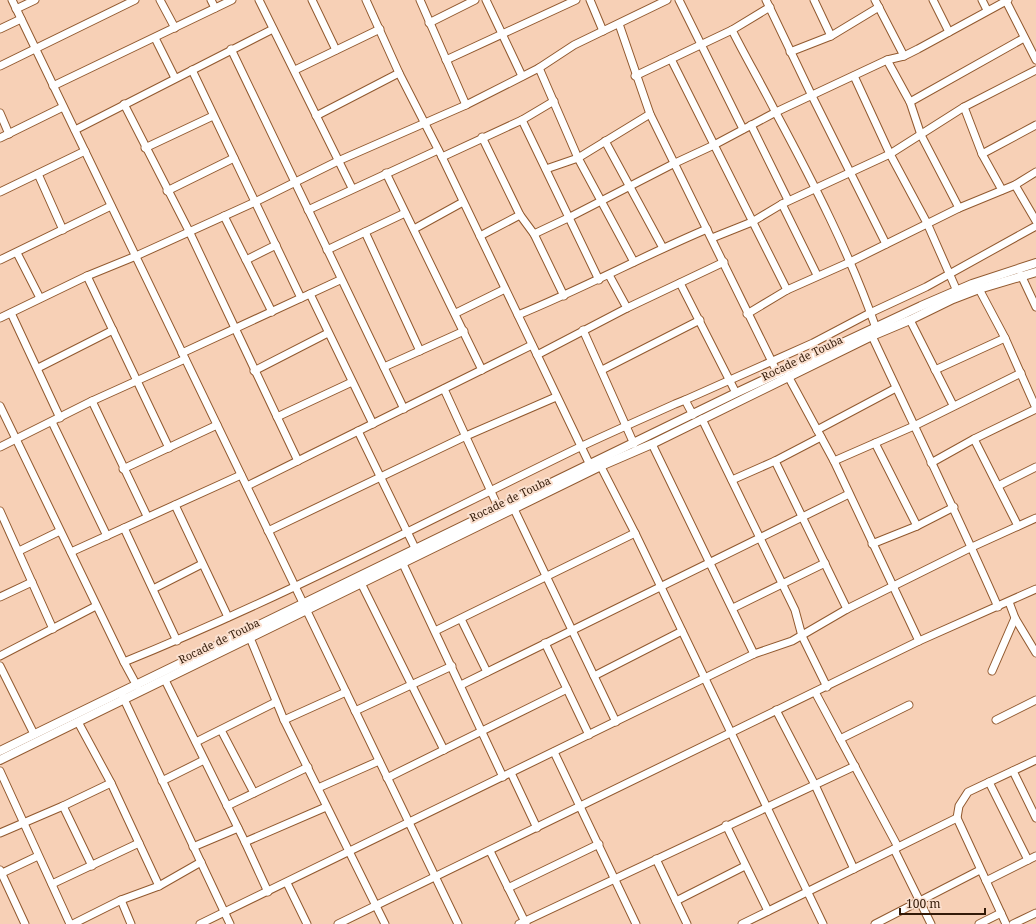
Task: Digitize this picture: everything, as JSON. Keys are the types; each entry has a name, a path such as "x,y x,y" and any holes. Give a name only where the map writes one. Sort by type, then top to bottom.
{"main road":[{"name":"Rocade de Touba","path":"305,607 403,564 514,509 634,444 736,393 957,291 1036,263"},
{"name":"Rocade de Touba","path":"0,760 78,722 122,697 137,686 248,635 499,509 596,464 652,444 872,336 979,289 1021,275 1036,272"},
{"name":"Rocade de Touba","path":"0,751 34,734 166,680 248,635"}],"street":[{"path":"12,0 458,924"},
{"path":"16,9 35,0"},
{"path":"0,66 135,0"},
{"path":"160,0 176,28"},
{"path":"211,0 215,8"},
{"path":"53,86 232,0"},
{"path":"259,0 295,70 352,188"},
{"path":"312,0 336,50"},
{"path":"420,0 466,105"},
{"path":"429,23 475,0"},
{"path":"486,0 522,76"},
{"path":"446,60 576,0"},
{"path":"590,0 604,32"},
{"path":"0,318 87,276 136,256 255,202 338,161 466,105 539,68 574,45 604,32 667,0"},
{"path":"679,0 743,129"},
{"path":"766,0 790,52 886,244"},
{"path":"814,0 831,36"},
{"path":"875,0 904,56"},
{"path":"934,0 949,32"},
{"path":"982,0 987,10"},
{"path":"534,234 568,218 630,185 714,146 776,112 887,60 904,56 1007,0 1024,38 1036,60"},
{"path":"370,1 399,74 464,202 556,397 582,446 596,464 635,533 823,924"},
{"path":"635,76 732,30 770,7"},
{"path":"790,52 831,36 879,8"},
{"path":"0,29 21,19"},
{"path":"619,24 635,76 650,114 673,164 712,238 747,314 778,374"},
{"path":"74,130 273,29"},
{"path":"295,70 380,29"},
{"path":"732,30 750,67 776,112 850,262 876,328"},
{"path":"155,38 175,78"},
{"path":"910,102 1024,38"},
{"path":"231,49 340,280 404,409"},
{"path":"671,59 787,290"},
{"path":"887,60 910,102 921,135 959,208"},
{"path":"539,68 578,158 602,200 634,262"},
{"path":"192,70 301,298"},
{"path":"712,238 752,222 785,202 814,188 850,174 890,154 964,107 1036,70"},
{"path":"316,116 399,74"},
{"path":"854,76 890,154 927,223 950,272 957,291"},
{"path":"442,157 522,120 554,101"},
{"path":"124,104 145,148 189,231 234,329 298,461"},
{"path":"0,138 63,107"},
{"path":"964,107 982,154 1002,190"},
{"path":"0,113 9,134"},
{"path":"546,169 578,158 650,114"},
{"path":"145,148 213,116"},
{"path":"522,120 599,280"},
{"path":"752,125 817,275"},
{"path":"982,154 1036,125"},
{"path":"482,138 520,215 534,234 564,296"},
{"path":"605,141 663,248"},
{"path":"308,210 352,188 438,150"},
{"path":"0,192 85,151"},
{"path":"168,191 234,158"},
{"path":"747,314 787,290 817,275 850,262 959,208 1015,185 1036,172"},
{"path":"386,173 456,313 482,370"},
{"path":"38,174 63,230"},
{"path":"1015,185 1036,221"},
{"path":"414,229 464,202"},
{"path":"0,260 111,206"},
{"path":"327,250 405,213"},
{"path":"480,236 520,215"},
{"path":"224,216 272,312"},
{"path":"124,662 177,641 295,586 582,446 813,343 870,312 926,287 950,272 992,251 1036,226"},
{"path":"518,315 564,296 663,248 707,229"},
{"path":"365,232 420,351"},
{"path":"246,260 276,245"},
{"path":"17,253 40,298"},
{"path":"537,355 627,308 724,262"},
{"path":"609,275 627,308"},
{"path":"1021,275 1036,306"},
{"path":"87,276 169,448"},
{"path":"0,447 92,401 136,381 234,329 340,280"},
{"path":"680,283 736,393"},
{"path":"456,313 505,289"},
{"path":"931,463 974,439 1036,408 1005,338 979,289"},
{"path":"310,294 373,424"},
{"path":"11,313 38,368 60,418"},
{"path":"602,370 700,320"},
{"path":"910,320 953,405"},
{"path":"38,368 113,330"},
{"path":"583,330 634,444"},
{"path":"384,367 464,331"},
{"path":"254,371 328,333"},
{"path":"872,336 931,463 954,507 998,607"},
{"path":"935,370 1005,338"},
{"path":"247,486 532,345"},
{"path":"834,461 914,426 953,405 1020,373"},
{"path":"788,376 834,461 919,641"},
{"path":"277,417 352,382"},
{"path":"817,430 896,388"},
{"path":"444,389 499,509"},
{"path":"268,531 466,436 556,397"},
{"path":"684,400 693,415"},
{"path":"92,401 123,469 147,516"},
{"path":"0,406 96,606 137,686"},
{"path":"702,419 795,610 802,636 827,687"},
{"path":"52,422 107,536"},
{"path":"123,469 217,425"},
{"path":"358,431 416,550"},
{"path":"732,480 775,461 821,437"},
{"path":"974,439 1018,526"},
{"path":"875,442 917,526"},
{"path":"652,444 733,608 754,654"},
{"path":"775,461 847,608"},
{"path":"998,486 1036,467"},
{"path":"70,552 147,516 241,475"},
{"path":"461,685 849,494"},
{"path":"175,505 228,617"},
{"path":"872,544 917,526 954,507"},
{"path":"514,509 616,722"},
{"path":"0,511 3,526 19,551 53,630"},
{"path":"200,924 287,883 754,654 792,641 847,608 972,547 1036,518"},
{"path":"124,528 177,641"},
{"path":"19,551 60,531"},
{"path":"435,631 635,533"},
{"path":"733,608 825,563"},
{"path":"153,589 202,564"},
{"path":"403,564 503,777"},
{"path":"0,597 32,582"},
{"path":"361,583 444,750"},
{"path":"338,924 731,734 776,710 827,687 919,641 1036,589"},
{"path":"1009,602 1015,618 1034,642 1036,653"},
{"path":"0,656 53,630 96,606"},
{"path":"992,671 1015,618"},
{"path":"461,619 488,672"},
{"path":"594,676 682,631"},
{"path":"248,635 284,720 348,852 385,924"},
{"path":"544,643 589,735"},
{"path":"0,666 34,734"},
{"path":"355,711 452,666"},
{"path":"166,680 204,760 246,842 268,892"},
{"path":"387,778 567,689"},
{"path":"284,720 346,692"},
{"path":"815,692 896,848 931,924"},
{"path":"122,697 230,924"},
{"path":"996,720 1036,700"},
{"path":"196,742 276,702"},
{"path":"840,739 909,705"},
{"path":"776,710 815,785 854,869"},
{"path":"78,722 111,783 159,886"},
{"path":"220,730 254,793"},
{"path":"554,752 599,844 635,923"},
{"path":"162,781 204,760"},
{"path":"1006,924 957,818 957,811 964,795 1036,760"},
{"path":"318,788 379,761"},
{"path":"490,851 523,923 726,825 854,766"},
{"path":"227,806 308,767"},
{"path":"0,771 38,856 71,924 121,900 159,886 201,862"},
{"path":"1013,771 1036,818"},
{"path":"511,773 538,828"},
{"path":"989,782 1028,860"},
{"path":"0,833 63,806 111,783"},
{"path":"63,806 92,866"},
{"path":"246,842 326,807"},
{"path":"742,924 957,818"},
{"path":"726,825 768,911"},
{"path":"193,847 238,828"},
{"path":"52,884 139,843"},
{"path":"508,888 599,844"},
{"path":"25,924 0,872 38,856"},
{"path":"986,881 1036,856"},
{"path":"656,860 687,924"},
{"path":"676,901 745,866"},
{"path":"875,924 980,870"},
{"path":"287,883 307,924"},
{"path":"121,900 131,924"},
{"path":"979,924 1001,913"},
{"path":"1013,924 1036,913"}]}
